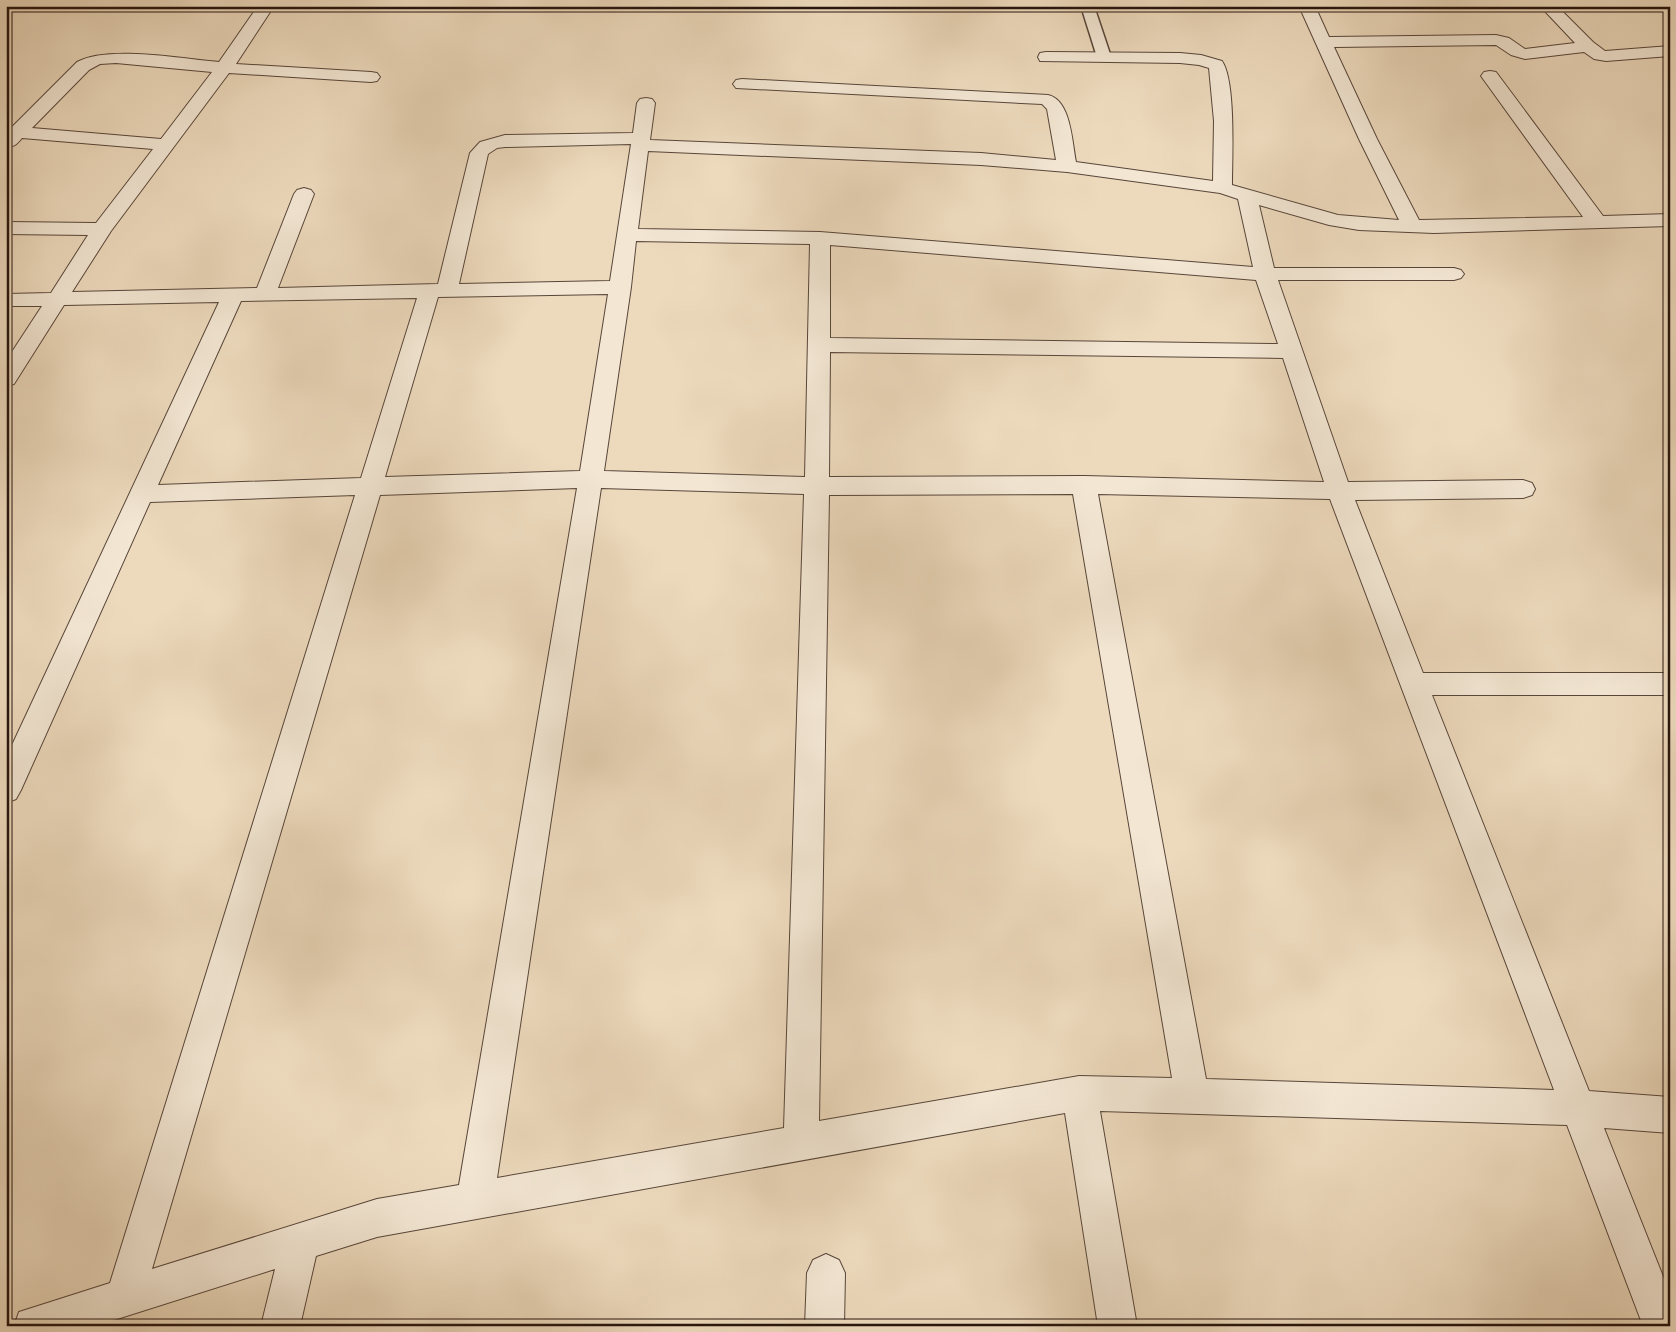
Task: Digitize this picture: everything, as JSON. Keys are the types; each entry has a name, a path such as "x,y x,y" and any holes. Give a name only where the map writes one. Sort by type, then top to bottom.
{"street":[{"path":"6,379 102,229 224,68 266,6"},
{"path":"1307,6 1412,226"},
{"path":"1548,6 1595,52 1606,56 1670,51"},
{"path":"1323,42 1496,40 1505,42 1514,50 1525,54 1587,46"},
{"path":"1046,56 1180,58 1201,60 1216,65 1219,72 1223,121 1235,191 1266,274 1339,491 1663,1326"},
{"path":"12,138 83,66 92,61 116,58 224,68 371,77"},
{"path":"1490,76 1597,222"},
{"path":"742,84 1048,100 1056,108 1067,166"},
{"path":"475,1200 621,287 646,103"},
{"path":"12,138 166,145"},
{"path":"125,1296 371,487 438,292 479,153 483,148 492,143 505,141 640,141 981,159 1067,166 1235,191 1336,221 1359,224 1412,226 1670,220"},
{"path":"265,294 304,194"},
{"path":"6,228 102,229"},
{"path":"628,235 820,238 1266,274 1454,274"},
{"path":"801,1143 817,486 820,238"},
{"path":"6,300 621,287"},
{"path":"6,790 233,295"},
{"path":"819,345 1291,351"},
{"path":"141,494 591,479 817,486 1084,485 1339,491 1523,489"},
{"path":"1084,485 1192,1096"},
{"path":"1414,684 1670,684"},
{"path":"1079,1093 1118,1326"},
{"path":"33,1326 377,1218 1079,1093 1579,1108 1670,1115"},
{"path":"280,1326 301,1241"},
{"path":"824,1326 826,1273"}],"lane":[{"path":"1087,6 1104,57"}]}
